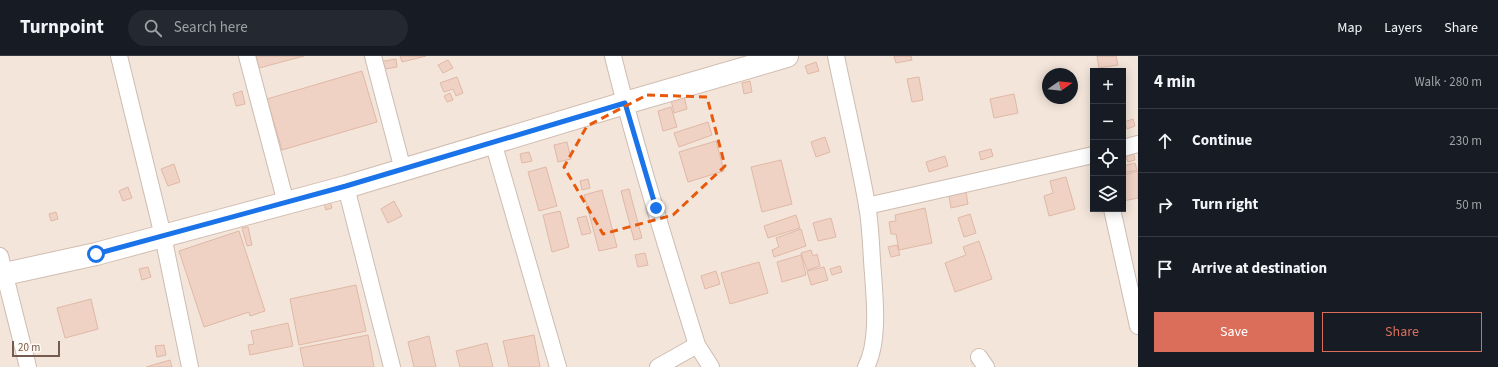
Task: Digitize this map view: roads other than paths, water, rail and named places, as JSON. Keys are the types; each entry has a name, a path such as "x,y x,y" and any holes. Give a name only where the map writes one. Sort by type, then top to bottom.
{"street":[{"path":"119,56 163,236 190,367"},
{"path":"247,56 286,203"},
{"path":"373,56 403,170"},
{"path":"613,56 666,246 697,345 711,367"},
{"path":"28,367 2,269 96,254 286,203 403,170 493,142 787,56"},
{"path":"836,56 867,206 875,320 874,340 869,362 866,367"},
{"path":"493,142 558,367"},
{"path":"1126,147 1138,144"},
{"path":"867,206 1090,156"},
{"path":"346,186 392,367"},
{"path":"1113,212 1138,326"},
{"path":"658,367 697,345"}]}
